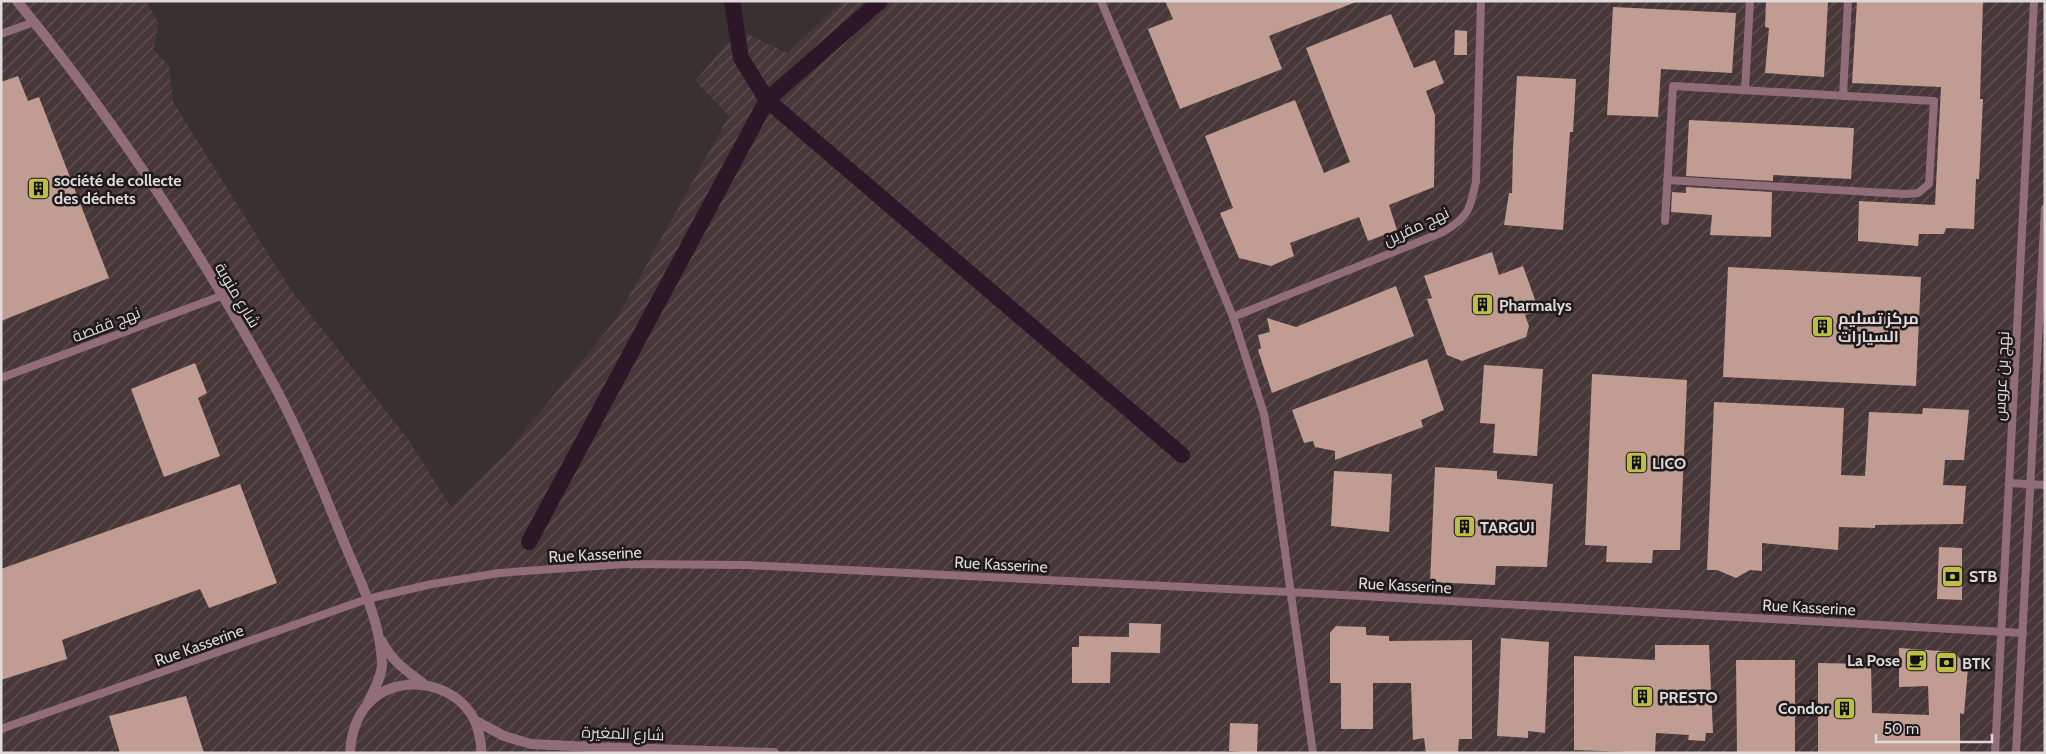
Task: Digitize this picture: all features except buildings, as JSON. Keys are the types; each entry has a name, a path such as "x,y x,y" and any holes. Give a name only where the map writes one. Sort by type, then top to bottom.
{"street":[{"name":"شارع منوبة","path":"17,1 111,125 174,218 274,386 314,468 367,599 378,635"},
{"path":"378,635 397,663 424,684"},
{"path":"349,753 353,727 367,705 381,670 378,635"},
{"path":"367,705 383,692 403,685 424,684 445,690 463,703 476,721 482,746 481,753"},
{"name":"شارع المغيرة","path":"476,721 504,736 531,744 774,753"}],"lane":[{"path":"1102,1 1233,317 1264,414 1274,472 1289,592 1313,753"},
{"name":"نهج مقرين","path":"1233,317 1443,232 1459,222 1466,214 1476,181 1481,1"},
{"path":"1745,90 1750,1"},
{"path":"1843,96 1848,1"},
{"name":"نهج بن عروس","path":"1995,753 2034,1"},
{"path":"1,34 34,22"},
{"path":"1664,221 1673,86 1934,101 1929,184 1918,193 1905,194 1667,180"},
{"path":"2016,753 2045,208"},
{"name":"نهج قفصة","path":"1,378 221,296"},
{"path":"2009,483 2045,485"},
{"name":"Rue Kasserine","path":"1,729 367,599 432,584 499,573 625,564 746,565 1289,592 2023,633"}],"shaded area":[{"path":"1,1 146,1 158,22 154,50 169,66 173,102 289,287 408,439 451,507 509,450 617,318 729,116 695,81 739,30 787,53 843,1 2045,1 2045,753 1,753"}],"waterway":[{"path":"732,1 741,58 767,100 1182,455"},
{"path":"529,542 767,100 880,1"}],"place":[{"name":"société de collecte des déchets","path":"38,189"},
{"name":"Pharmalys","path":"1483,305"},
{"name":"مركز تسليم السيارات","path":"1822,327"},
{"name":"LICO","path":"1636,463"},
{"name":"TARGUI","path":"1464,527"},
{"name":"STB","path":"1953,576"},
{"name":"La Pose","path":"1916,660"},
{"name":"BTK","path":"1946,663"},
{"name":"PRESTO","path":"1643,697"},
{"name":"Condor","path":"1845,708"}]}
